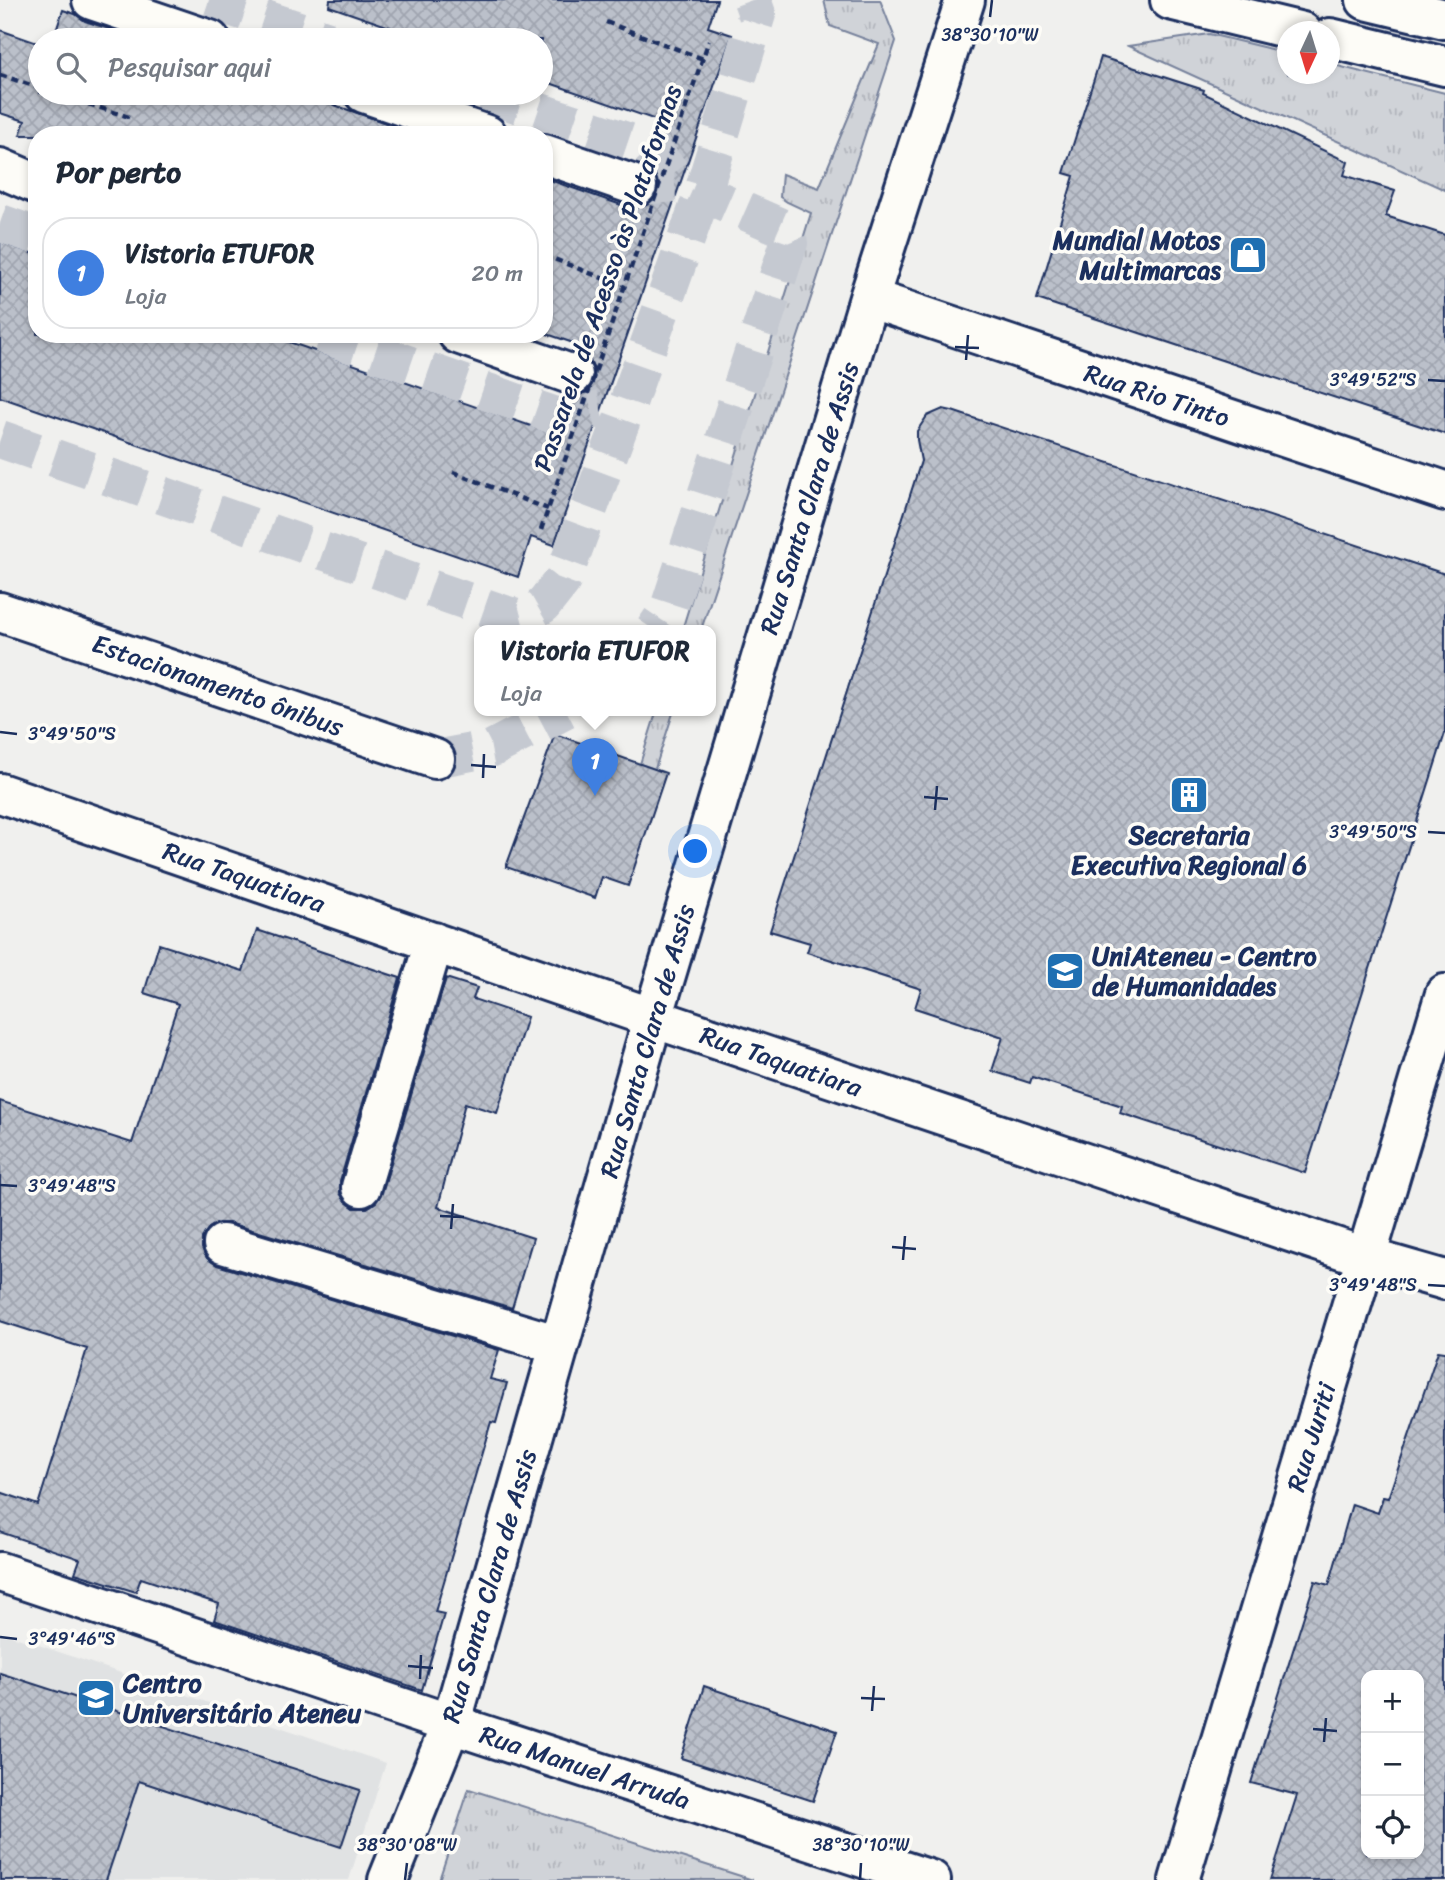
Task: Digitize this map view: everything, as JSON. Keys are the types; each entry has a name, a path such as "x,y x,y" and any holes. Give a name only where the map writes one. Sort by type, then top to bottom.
{"street":[{"path":"92,0 175,28"},
{"name":"Rua Santa Clara de Assis","path":"388,1880 451,1724 653,1018 869,298 965,0"},
{"path":"1170,0 1277,26"},
{"path":"1366,0 1445,19"},
{"path":"1340,41 1445,66"},
{"path":"399,105 461,126"},
{"path":"553,157 638,186"},
{"path":"0,169 28,180"},
{"name":"Rua Rio Tinto","path":"869,298 1445,491"},
{"path":"483,343 573,375"},
{"name":"Estacionamento ônibus","path":"0,612 435,759"},
{"name":"Rua Taquatiara","path":"0,793 653,1018 1365,1257 1445,1280"},
{"path":"361,1186 434,942"},
{"name":"Rua Juriti","path":"1179,1880 1445,994"},
{"path":"223,1244 559,1345"},
{"name":"Rua Manuel Arruda","path":"0,1572 451,1724 931,1880"}],"path":[{"path":"606,22 703,59"},
{"name":"Passarela de Acesso às Plataformas","path":"541,530 709,40"},
{"path":"0,75 28,84"},
{"path":"91,105 132,118"},
{"path":"553,259 625,287"},
{"path":"453,472 548,509"}],"shaded area":[{"name":"Centro Universitário Ateneu","path":"0,1632 386,1763 349,1880 0,1880"}],"green space":[{"path":"824,0 880,0 896,41 703,625 684,625 811,213 780,197 782,174 819,188 879,44 830,26"},
{"path":"1209,34 1277,51 1277,84 1340,84 1340,67 1445,93 1445,190 1128,46"},
{"path":"655,716 672,716 655,769 640,764"},
{"path":"469,1789 753,1880 439,1880"}],"building":[{"path":"330,0 717,0 708,27 732,35 554,545 531,537 518,577 0,397 0,242 28,252 28,343 292,343 554,434 566,396 576,397 587,392 593,383 595,372 590,361 580,354 582,346 553,336 553,181 630,208 651,203 657,194 659,183 654,172 644,165 659,121 553,84 553,28 392,28 329,6"},
{"path":"63,10 106,28 57,28"},
{"path":"0,30 28,40 28,105 334,105 394,126 28,126 28,135 20,135 25,121 0,113"},
{"name":"Mundial Motos Multimarcas","path":"1101,57 1204,90 1203,93 1348,162 1344,175 1395,191 1386,216 1445,235 1445,434 1037,299 1074,176 1064,173"},
{"name":"Secretaria Executiva Regional 6","path":"943,409 1445,574 1445,733 1305,1173 1120,1113 1122,1106 1032,1077 1030,1083 992,1071 1003,1037 915,1008 921,989 807,952 810,943 770,931 921,461 917,431 927,416"},
{"path":"555,734 666,773 628,886 602,877 595,898 506,867"},
{"path":"257,930 400,978 340,1181 340,1193 354,1208 367,1208 376,1202 382,1193 446,978 477,988 473,999 527,1017 497,1113 465,1103 438,1207 533,1238 512,1308 229,1223 219,1223 209,1228 202,1238 202,1248 207,1258 217,1265 499,1350 490,1379 507,1383 496,1423 491,1422 435,1612 444,1614 422,1690 214,1620 219,1604 141,1578 136,1592 75,1573 80,1559 0,1532 0,1492 38,1505 87,1349 0,1321 0,1101 132,1143 178,1004 144,993 159,944 243,971"},
{"path":"1438,1351 1445,1352 1445,1880 1270,1880 1297,1795 1251,1783 1315,1581 1329,1585 1352,1504 1378,1513 1383,1497 1388,1498"},
{"path":"0,1673 360,1790 341,1847 139,1781 106,1880 0,1880"},
{"path":"704,1686 837,1731 813,1801 681,1758"}],"tunnel":[{"path":"209,0 292,28"},
{"path":"0,439 513,617 529,613 543,605 562,581 703,192 757,14 752,0"},
{"path":"520,105 650,149 680,183"},
{"path":"637,186 680,183 783,228 789,243 669,608 657,625"},
{"path":"0,223 28,233"},
{"path":"347,343 559,417 601,409"},
{"path":"435,759 493,748 554,716"}],"place":[{"name":"Mundial Motos Multimarcas","path":"1248,255"},
{"name":"Secretaria Executiva Regional 6","path":"1189,795"},
{"name":"Vistoria ETUFOR","path":"595,796"},
{"name":"UniAteneu - Centro de Humanidades","path":"1065,971"},
{"name":"Centro Universitário Ateneu","path":"96,1698"}]}
